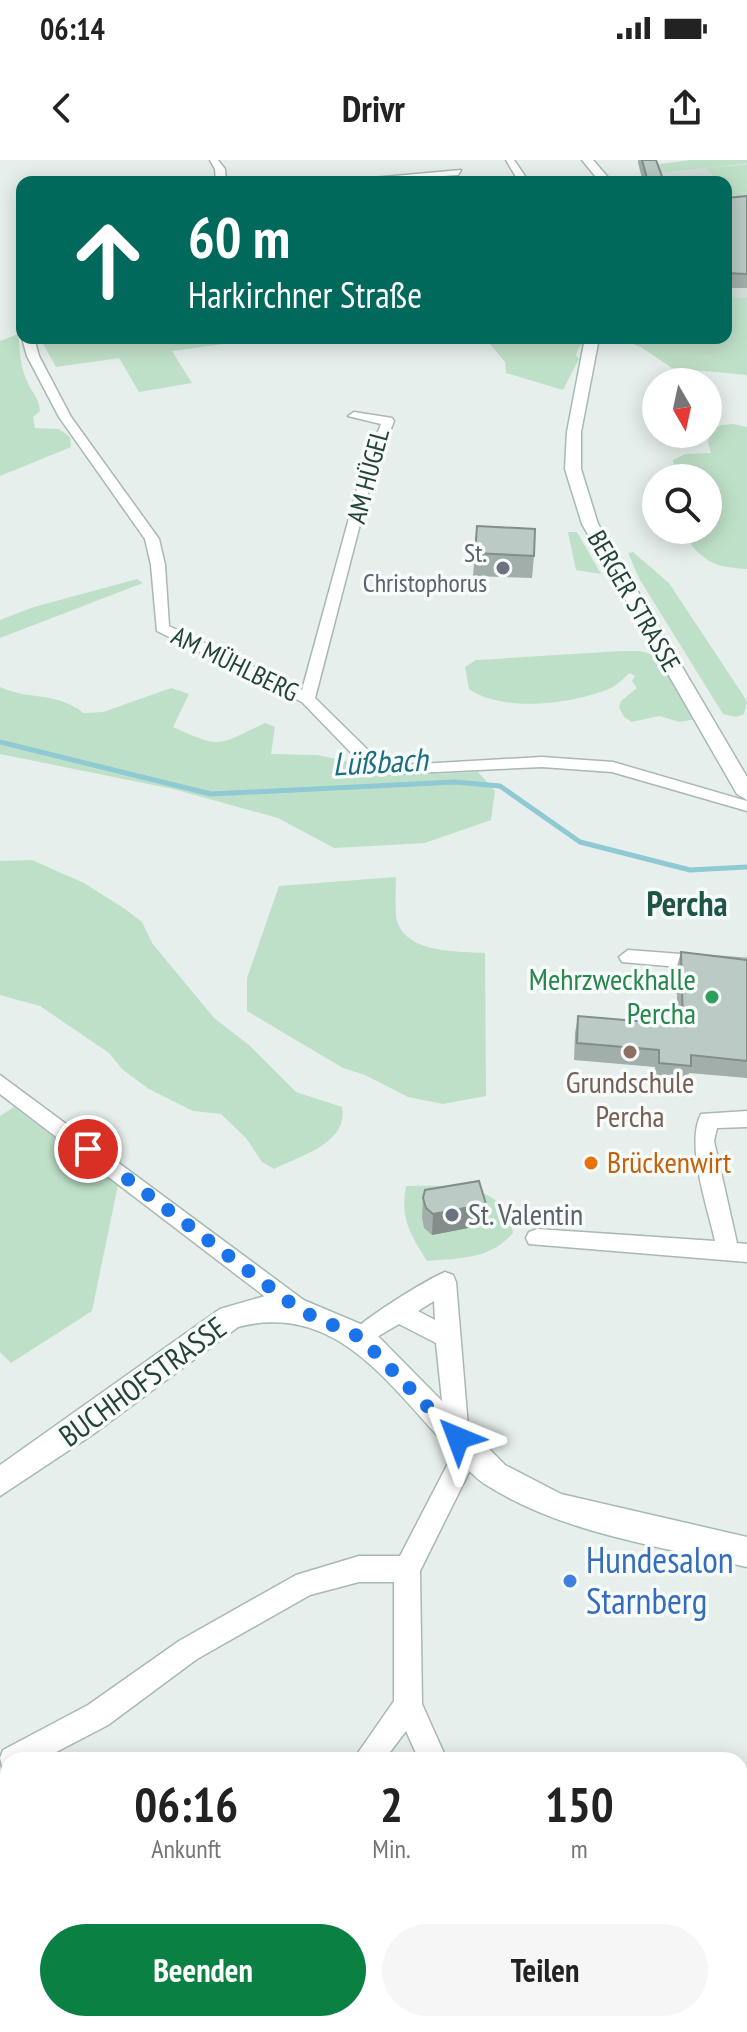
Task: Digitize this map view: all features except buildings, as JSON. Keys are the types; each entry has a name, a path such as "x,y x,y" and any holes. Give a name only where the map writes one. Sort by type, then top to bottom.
{"main road":[{"path":"587,160 601,176"},
{"name":"BERGER STRASSE","path":"591,344 574,432 573,469 590,524 747,794"},
{"name":"BUCHHOFSTRASSE","path":"0,1482 230,1317 265,1308 301,1311 360,1337 495,1475 557,1507 747,1552"}],"street":[{"path":"444,160 460,176"},
{"path":"419,176 458,172"},
{"name":"AM MÜHLBERG","path":"30,344 65,417 152,539 158,565 162,628 307,699 366,758 401,770 542,762 613,767 747,806"},
{"name":"AM HÜGEL","path":"307,699 366,478 388,421 354,416"},
{"path":"628,957 747,966"},
{"path":"0,1083 301,1311"},
{"path":"537,1238 738,1252 704,1141 708,1120 747,1119"},
{"path":"360,1337 445,1282 447,1337 463,1444 407,1569 408,1705 429,1752"},
{"path":"396,1311 447,1337"},
{"path":"28,1752 98,1715 188,1650 305,1584 359,1569 407,1569"},
{"path":"373,1752 408,1705"}],"shaded area":[{"path":"747,160 747,298 732,297 732,176 650,176 662,166"}],"green space":[{"path":"690,160 747,160 747,163 668,172 658,172 653,165"},
{"path":"747,165 747,196 734,197 732,176 713,176 706,168"},
{"path":"732,297 747,298 747,375 722,373 722,368 672,368 633,344 732,344"},
{"path":"16,335 23,370 39,405 40,411 33,417 35,428 59,429 70,437 71,447 0,476 0,341"},
{"path":"43,344 223,344 172,351 192,383 139,392 119,358 56,367"},
{"path":"490,344 583,344 579,347 576,355 579,359 563,390 506,373 505,362"},
{"path":"722,425 747,427 747,569 716,564 691,545 722,544 722,464 674,464 673,460 685,454 711,453 710,448 722,448"},
{"path":"568,532 577,532 601,574 576,570"},
{"path":"633,552 669,583 743,695 747,702 744,714 736,717 723,714 640,580 628,553"},
{"path":"137,579 143,583 0,638 0,620 34,607"},
{"path":"621,651 656,655 695,719 680,722 659,716 632,722 624,717 619,707 621,701 637,688 632,681 635,676 630,673 614,687 596,694 539,704 483,697 469,689 465,667 476,660"},
{"path":"0,687 63,702 84,713 103,712 171,688 189,694 173,727 201,739 228,740 265,723 275,727 271,754 318,755 407,775 478,772 495,791 491,820 425,843 334,848 278,818 173,789 0,754"},
{"path":"32,860 84,883 142,922 152,943 214,1018 249,1045 296,1092 342,1107 338,1130 330,1139 309,1153 274,1169 262,1162 246,1138 221,1114 193,1111 149,1089 123,1070 109,1053 40,1006 0,995 0,861"},
{"path":"396,877 396,916 408,938 432,948 485,953 486,1096 443,1104 408,1097 365,1075 343,1068 247,1011 247,978 279,886"},
{"path":"14,1107 118,1185 92,1311 11,1363 0,1352 0,1116"},
{"path":"406,1186 456,1187 487,1195 499,1203 508,1216 513,1233 484,1253 427,1261 408,1225 404,1208"}],"waterway":[{"name":"Lüßbach","path":"0,742 211,794 455,782 500,786 580,842 690,870 747,867"}],"place":[{"name":"St. Christophorus","path":"503,568"},
{"name":"Mehrzweckhalle Percha","path":"712,997"},
{"name":"Grundschule Percha","path":"630,1052"},
{"name":"Brückenwirt","path":"591,1163"},
{"name":"St. Valentin","path":"452,1215"},
{"name":"Hundesalon Starnberg","path":"570,1581"}],"district":[{"name":"Percha","path":"687,904"}],"route":[{"path":"88,1149 301,1311 360,1337 458,1438"}]}
